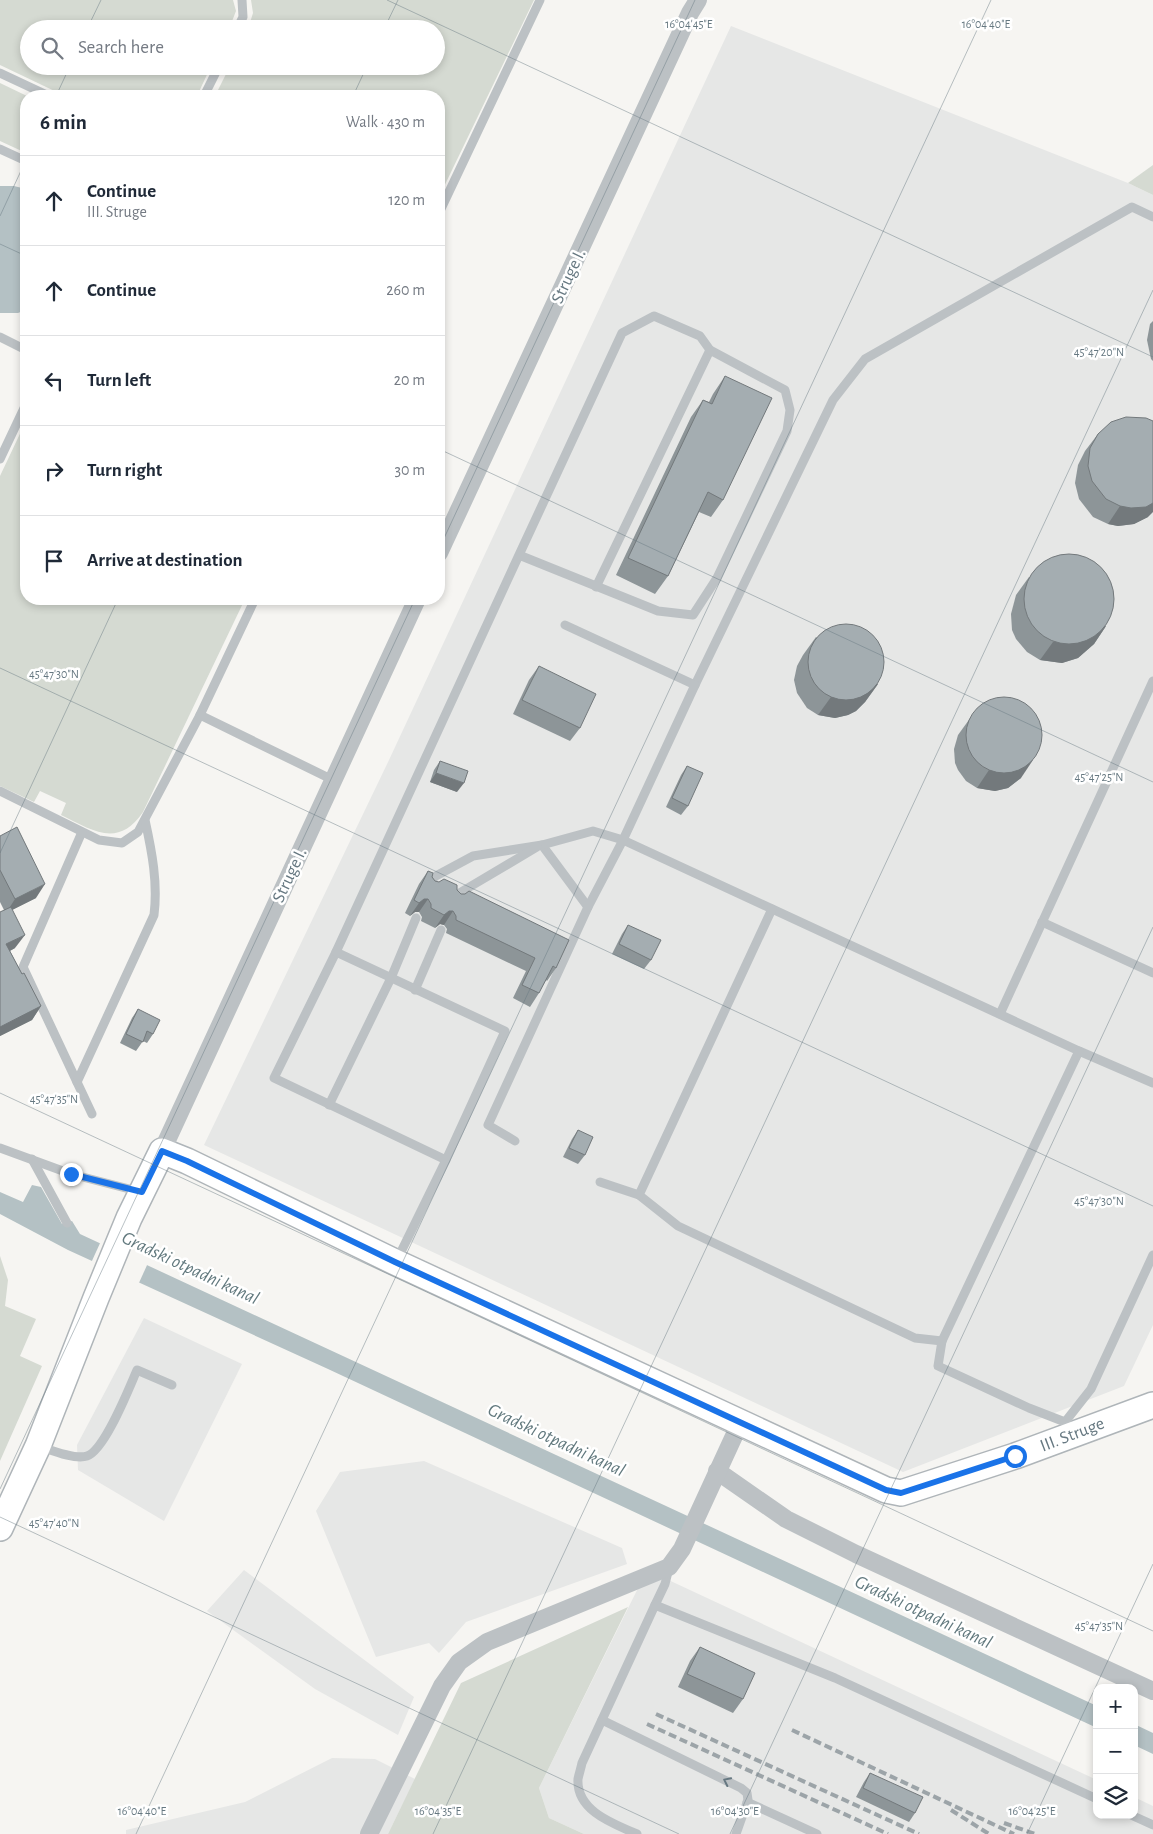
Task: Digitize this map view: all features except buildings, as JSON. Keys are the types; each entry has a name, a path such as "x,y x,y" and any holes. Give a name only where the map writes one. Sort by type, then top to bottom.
{"street":[{"name":"Struge I.","path":"445,540 686,22 698,0"},
{"name":"Struge I.","path":"162,1151 415,605"},
{"path":"0,1528 38,1446 129,1218 162,1151"},
{"name":"III. Struge","path":"162,1151 187,1161 395,1262 886,1490 901,1493 1015,1456 1153,1405"},
{"path":"369,1834 442,1686 460,1662 487,1642 669,1567 682,1549 740,1422"},
{"path":"717,1472 786,1519 856,1554 1153,1691"}],"lane":[{"path":"241,20 242,0"},
{"path":"445,200 540,0"},
{"path":"0,73 35,90"},
{"path":"207,90 214,75"},
{"path":"0,149 20,158"},
{"path":"515,1141 488,1125 588,907 623,840 695,685 833,400 865,359 1132,207 1153,217"},
{"path":"446,1160 274,1078 336,952 519,555 622,333 654,316 700,336 710,350 785,390 790,410 787,431 717,578 693,615 658,612 519,555"},
{"path":"0,337 20,347"},
{"path":"596,587 710,350"},
{"path":"0,458 20,416"},
{"path":"0,791 99,840 122,843 138,832 200,715 252,605"},
{"path":"565,625 695,685"},
{"path":"1000,1014 1153,681"},
{"path":"200,715 333,780"},
{"path":"77,1082 154,915 156,895 153,860 144,820"},
{"path":"429,889 434,876 473,856 542,845 593,831 623,840 1079,1051 1153,1083"},
{"path":"82,832 23,967 92,1114"},
{"path":"454,901 456,895 542,845"},
{"path":"542,845 588,907"},
{"path":"638,1195 772,909"},
{"path":"329,1105 390,978 416,918"},
{"path":"1042,922 1153,973"},
{"path":"415,990 441,930"},
{"path":"336,952 505,1031 446,1160 395,1262"},
{"path":"1079,1051 942,1341 938,1366 1029,1408 1065,1422 1091,1389 1153,1255"},
{"path":"0,1148 71,1174 142,1192"},
{"path":"32,1159 67,1223"},
{"path":"600,1182 638,1195 678,1226 915,1338 942,1341"},
{"path":"38,1446 58,1453 87,1456 97,1449 105,1438 137,1370 172,1385"},
{"path":"637,1834 606,1820 590,1808 580,1793 578,1780 582,1763 665,1584 669,1567"},
{"path":"655,1605 835,1678 1093,1797"},
{"path":"602,1720 741,1788 747,1793 747,1802 736,1834"},
{"path":"747,1802 817,1834"},
{"path":"1138,1818 1153,1826"}],"shaded area":[{"path":"0,0 233,0 236,11 232,20 20,20 20,75 0,65"},
{"path":"251,0 534,0 445,185 445,90 218,90 226,75 445,75 445,20 251,20 253,13"},
{"path":"731,26 1128,183 1153,195 1153,1325 1124,1386 903,1472 204,1145 389,760"},
{"path":"21,75 207,75 200,90 52,90"},
{"path":"0,83 20,93 20,150 0,141"},
{"path":"1153,165 1153,195 1128,183"},
{"path":"0,186 14,186 20,188 20,312 0,313"},
{"path":"20,434 20,605 242,605 143,812 134,823 124,830 104,833 94,830 61,815 66,803 40,791 34,802 0,786 0,476"},
{"path":"32,1185 41,1187 62,1224 72,1221 80,1234 1093,1704 1093,1726 328,1369 68,1250 0,1214 0,1192 23,1202"},
{"path":"0,1256 8,1280 5,1306 36,1319 20,1356 42,1366 0,1461"},
{"path":"144,1318 242,1364 164,1521 78,1470 77,1445"},
{"path":"424,1461 622,1548 627,1564 466,1622 439,1653 429,1643 376,1657 316,1511 340,1472"},
{"path":"244,1570 414,1697 398,1735 315,1689 207,1611"},
{"path":"647,1570 1093,1778 1093,1819 1138,1819 1138,1799 1153,1806 1153,1834 584,1834 549,1818 539,1788"},
{"path":"628,1607 539,1788 549,1818 584,1834 388,1834 461,1683"},
{"path":"1138,1726 1153,1733 1153,1754 1138,1747"},
{"path":"332,1758 375,1759 415,1779 388,1834 126,1834 126,1830 245,1802"}],"pier":[{"path":"101,1241 148,1263 138,1285 91,1263"}],"railway":[{"path":"656,1714 919,1834"},
{"path":"647,1724 888,1834"},
{"path":"792,1730 1014,1834"},
{"path":"951,1810 989,1834"},
{"path":"1004,1823 1035,1834"}],"route":[{"path":"71,1174 142,1192 162,1151 187,1161 395,1262 886,1490 901,1493 1015,1456"}],"water label":[{"name":"Gradski otpadni kanal","path":"191,1267"},
{"name":"Gradski otpadni kanal","path":"557,1439"},
{"name":"Gradski otpadni kanal","path":"924,1611"}]}
